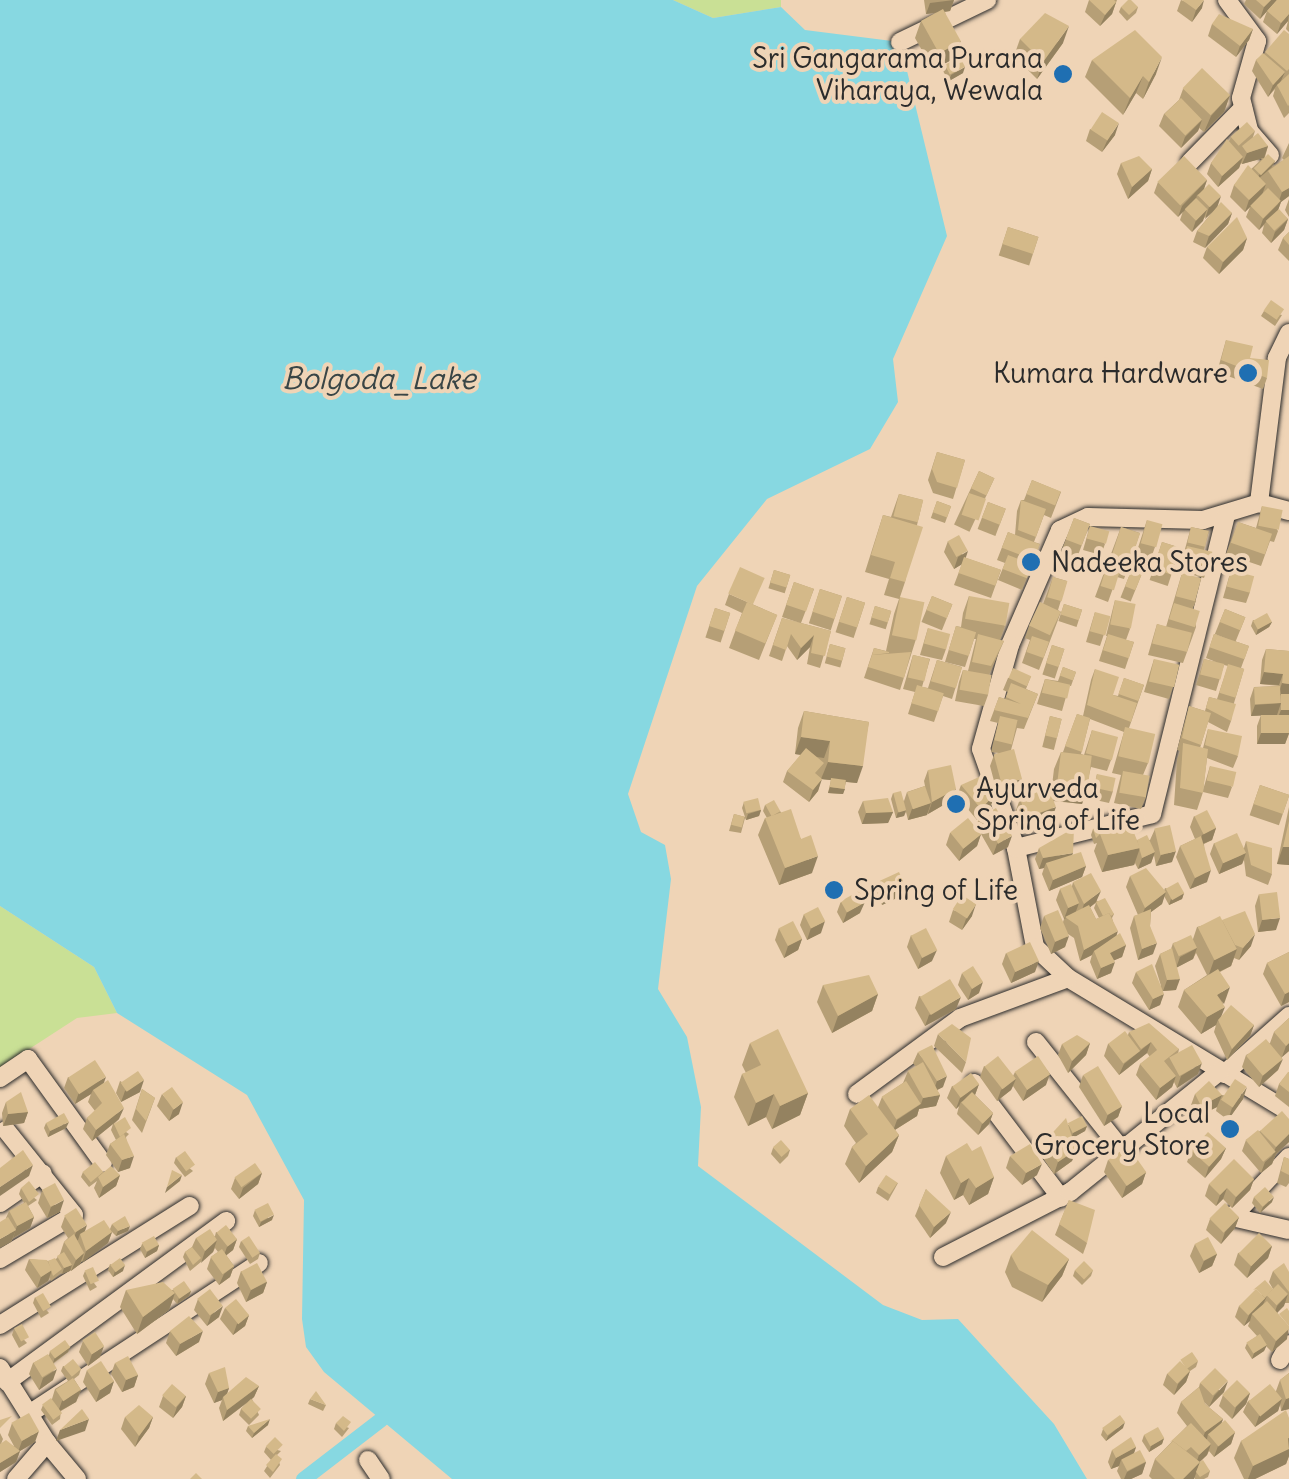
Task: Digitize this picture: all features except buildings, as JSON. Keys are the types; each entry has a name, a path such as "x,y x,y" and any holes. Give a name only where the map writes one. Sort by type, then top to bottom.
{"street":[{"path":"900,42 986,0"},
{"path":"1226,0 1257,41 1242,74 1243,108 1270,156"},
{"path":"1190,162 1243,108"},
{"path":"1259,503 1270,467 1277,358 1289,333"},
{"path":"1289,511 1259,503 1226,516 1070,523 993,696 984,772 1016,848 1036,947 1068,978 1289,1112"},
{"path":"1016,848 1152,814 1226,516"},
{"path":"857,1094 960,1018 1068,978"},
{"path":"943,1256 1061,1198 1289,1016"},
{"path":"1036,1042 1121,1149"},
{"path":"0,1078 28,1059 103,1163"},
{"path":"974,1083 1061,1198"},
{"path":"0,1259 74,1215 6,1130"},
{"path":"1289,1157 1232,1217 1289,1230"},
{"path":"0,1203 43,1174"},
{"path":"0,1326 190,1206"},
{"path":"77,1479 48,1443 4,1375 226,1221"},
{"path":"29,1414 259,1263"},
{"path":"16,1479 48,1443"},
{"path":"368,1460 381,1479"}],"green space":[{"path":"673,0 781,0 781,7 713,18"},
{"path":"0,906 94,967 117,1013 77,1018 0,1068"}],"water":[{"name":"Bolgoda_Lake","path":"0,0 673,0 713,18 781,7 805,30 900,42 947,236 893,359 898,402 870,449 767,499 697,586 628,794 641,832 665,845 671,879 658,989 687,1037 701,1107 698,1166 883,1305 922,1320 958,1319 1054,1424 1087,1479 452,1479 324,1372 306,1347 302,1319 304,1200 247,1095 117,1013 94,967 0,906"}],"waterway":[{"path":"303,1479 381,1419"}],"place":[{"name":"Sri Gangarama Purana Viharaya, Wewala","path":"1063,74"},
{"name":"Kumara Hardware","path":"1248,373"},
{"name":"Nadeeka Stores","path":"1031,562"},
{"name":"Ayurveda Spring of Life","path":"956,804"},
{"name":"Spring of Life","path":"834,890"},
{"name":"Local Grocery Store","path":"1230,1129"}]}
